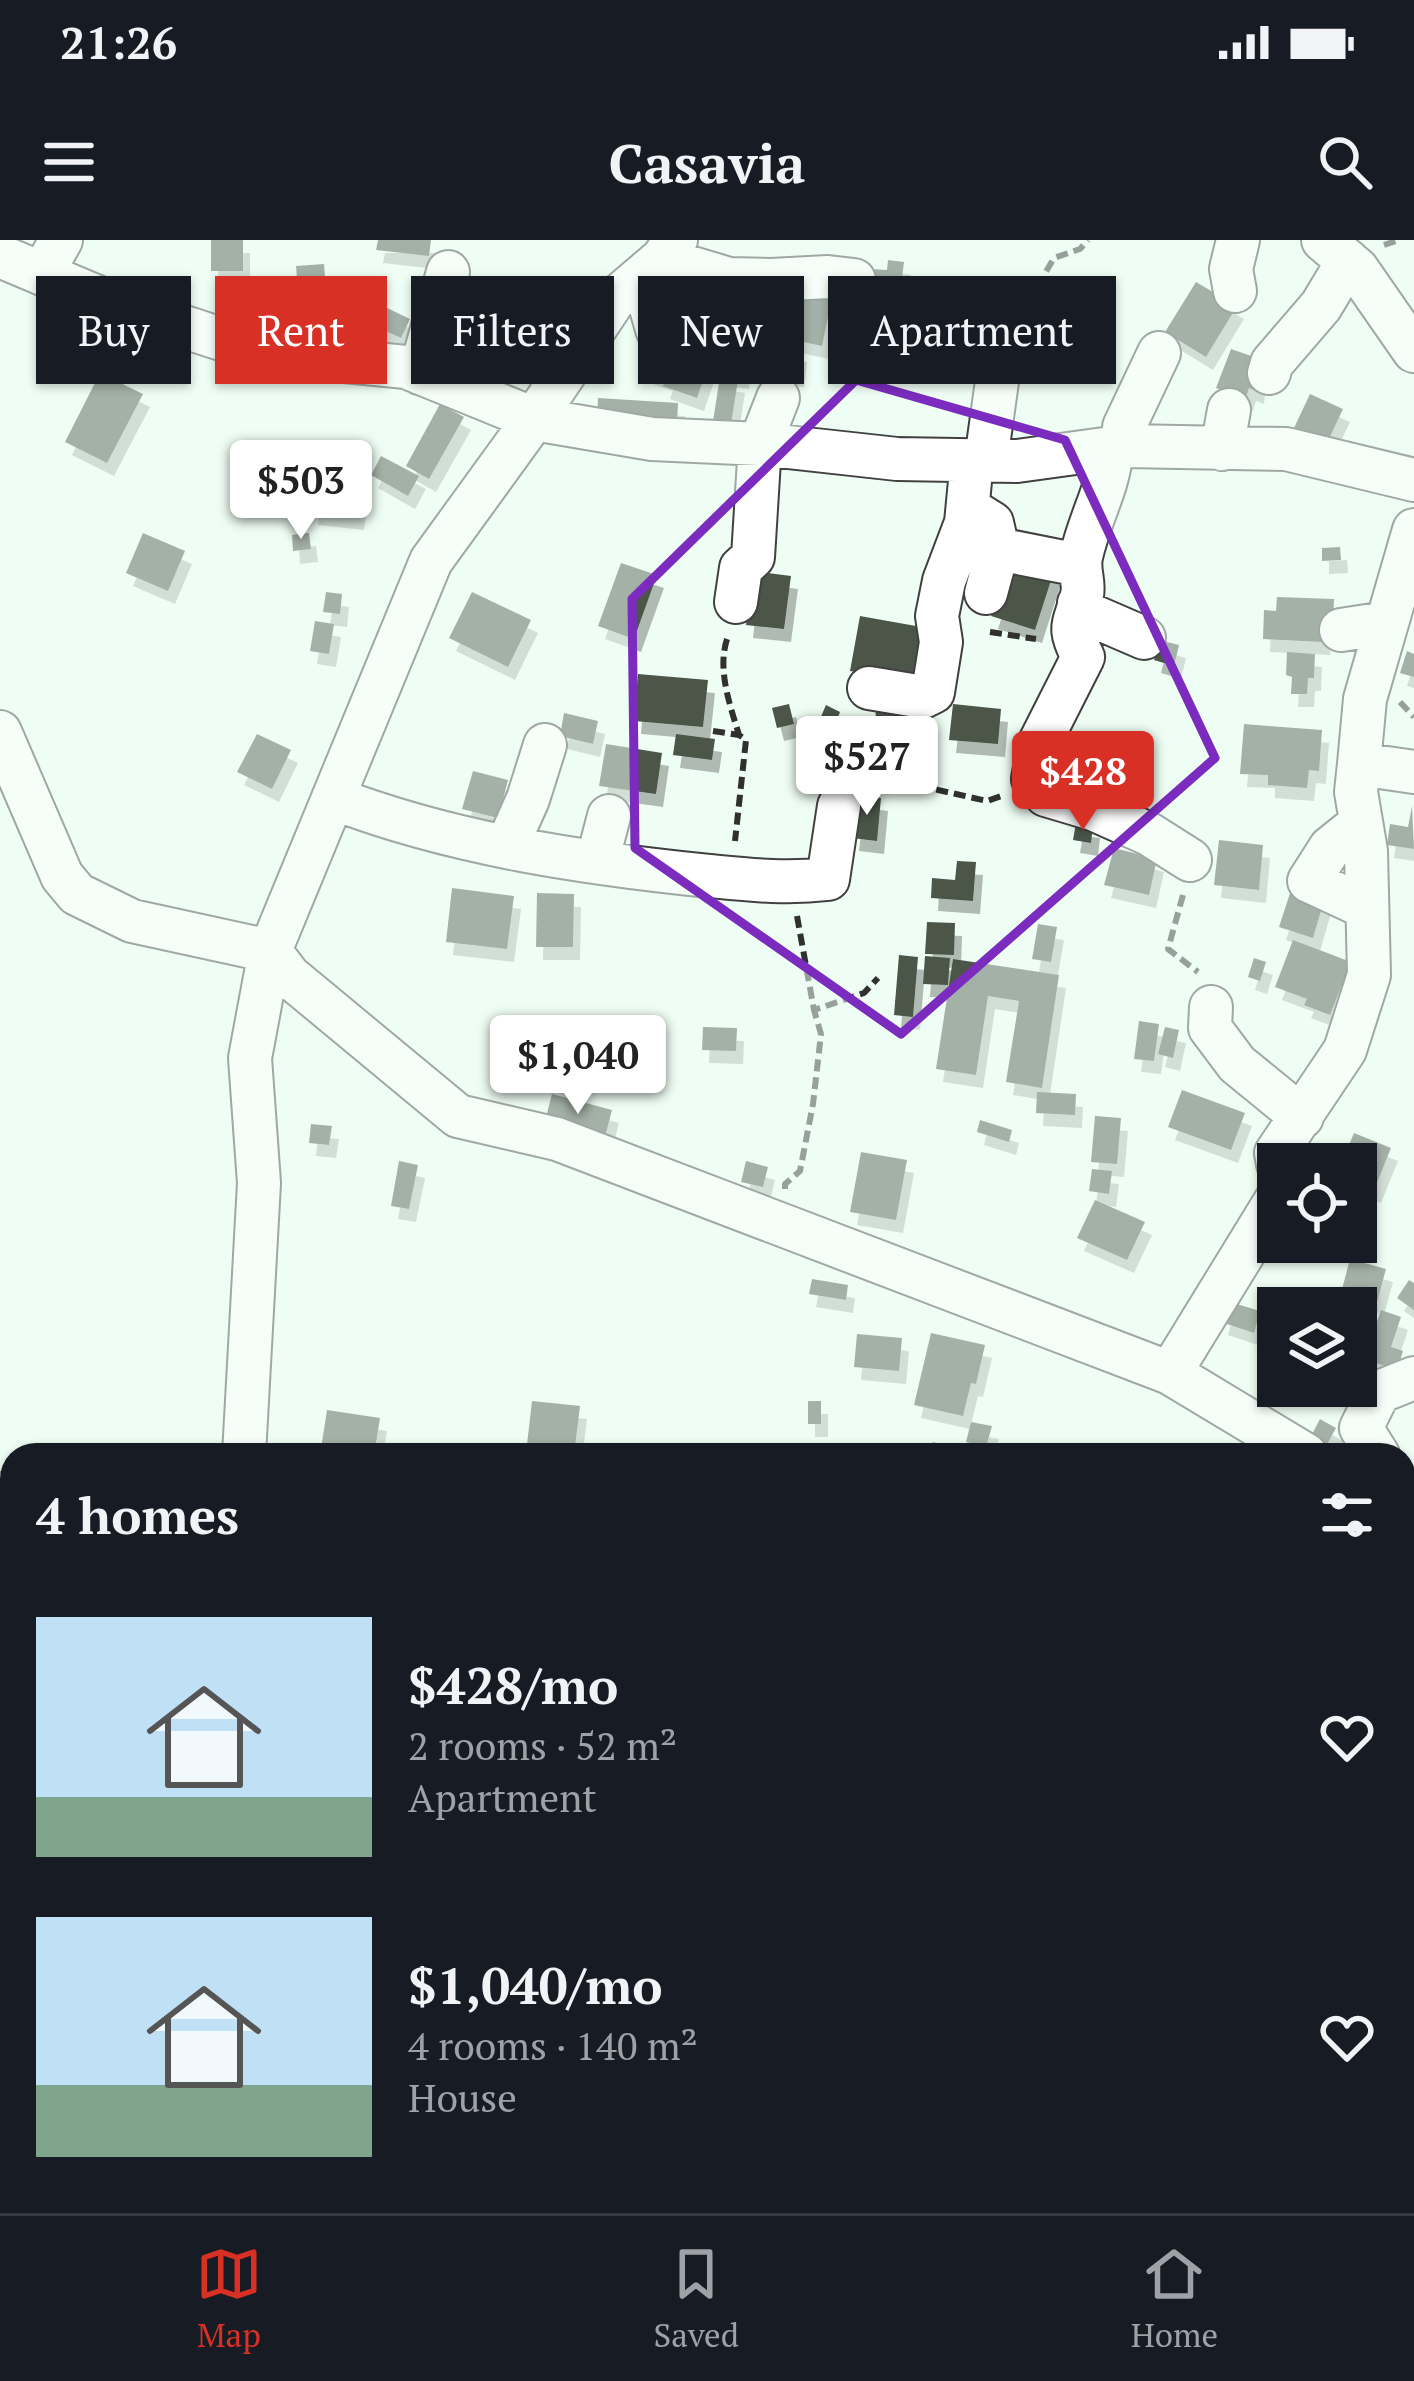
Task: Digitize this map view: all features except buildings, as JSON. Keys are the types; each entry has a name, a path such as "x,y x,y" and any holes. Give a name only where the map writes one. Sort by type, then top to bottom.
{"street":[{"path":"1235,291 1231,269 1238,240"},
{"path":"1269,374 1272,363 1321,306 1335,251 1358,268 1414,351"},
{"path":"0,256 51,257 114,304 264,353 411,369"},
{"path":"245,1443 260,1183 250,1058 270,951 430,561 614,300 660,258 729,279 772,299 828,277"},
{"path":"447,276 448,272"},
{"path":"1159,352 1124,427 1033,779 1046,795 1093,809 1190,860"},
{"path":"447,384 534,419 652,439 897,458 1017,461 1225,429 1414,480"},
{"path":"868,688 923,698 932,692 944,581 966,523 995,384"},
{"path":"736,602 741,568 753,556 760,444 778,398"},
{"path":"968,508 992,523 998,549 986,593"},
{"path":"1283,1143 1346,1050 1370,975 1358,764 1365,699 1414,530"},
{"path":"998,549 1078,612"},
{"path":"0,732 62,876 77,894 133,921 270,951 289,976 458,1116 557,1139 1170,1373 1286,1443"},
{"path":"507,846 545,745"},
{"path":"1358,764 1414,772"},
{"path":"333,798 400,824 507,846 597,862 787,884 828,879 839,806"},
{"path":"597,862 609,816"},
{"path":"1211,1007 1210,1028 1237,1064 1302,1117"},
{"path":"1170,1373 1257,1231"},
{"path":"1370,1443 1361,1428 1379,1392 1414,1378"}],"path":[{"path":"1043,276 1054,258 1080,250 1088,240"},
{"path":"736,602 734,627 722,656 740,735"},
{"path":"940,633 968,626 1009,638 1041,639 1078,612"},
{"path":"932,692 929,712 898,782 987,801 1033,779"},
{"path":"713,731 746,740 747,764 732,857 719,877"},
{"path":"1190,860 1168,949 1205,976 1211,1007"},
{"path":"778,1223 785,1184 800,1171 821,1034 796,907 787,884"},
{"path":"814,1010 864,993 878,977"}],"highlighted area":[{"path":"856,380 1065,440 1215,758 901,1034 635,848 632,599"}]}
